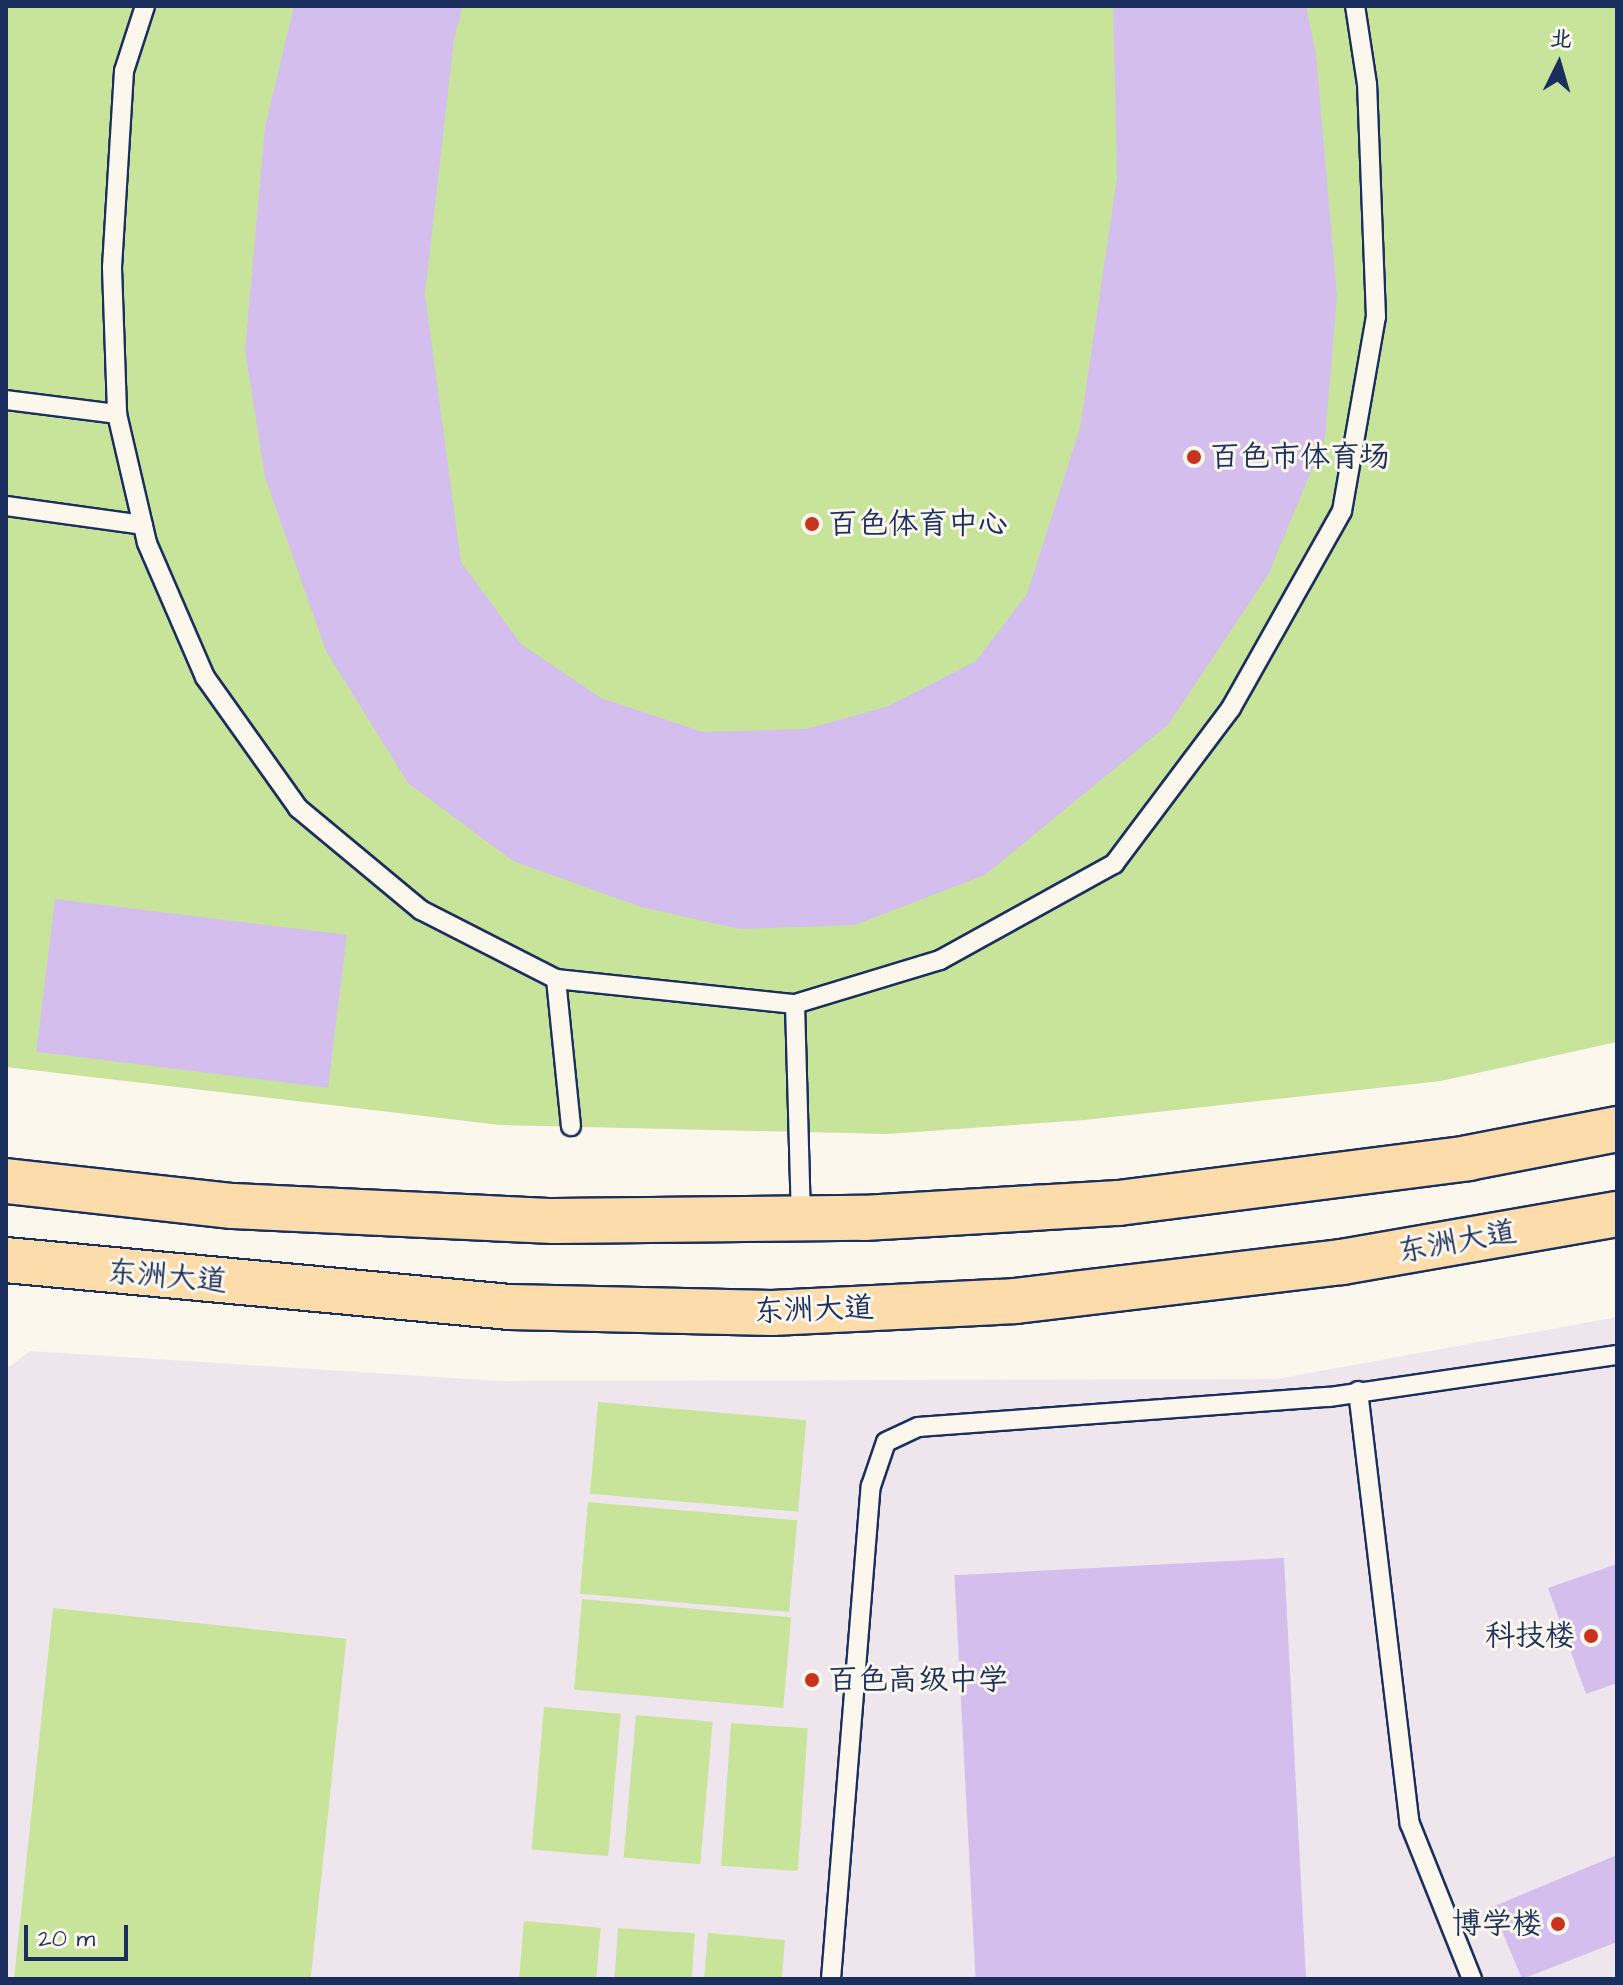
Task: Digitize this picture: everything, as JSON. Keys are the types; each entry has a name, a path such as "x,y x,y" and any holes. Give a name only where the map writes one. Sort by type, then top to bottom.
{"main road":[{"path":"6,1181 249,1207 554,1221 801,1219 1119,1203 1468,1158 1617,1129"},
{"name":"东洲大道","path":"6,1260 510,1307 772,1313 1030,1299 1342,1262 1617,1214"}],"lane":[{"path":"145,6 124,71 112,268 117,414 143,525 205,677 298,808 421,910 556,979 795,1004 940,960 1114,864 1231,708 1342,511 1376,317 1367,84 1355,6"},
{"path":"6,400 117,414"},
{"path":"6,506 143,525"},
{"path":"556,979 571,1126"},
{"path":"795,1004 801,1219"},
{"path":"831,1979 871,1486 886,1442 918,1427 1358,1391 1617,1355"},
{"path":"1358,1391 1410,1824 1472,1979"}],"shaded area":[{"name":"百色高级中学","path":"1617,1317 1617,1979 6,1979 6,1369 30,1351 500,1381 1276,1379"}],"green space":[{"name":"百色体育中心","path":"6,6 1617,6 1617,1042 1441,1081 1084,1120 887,1134 500,1125 6,1067"},
{"path":"598,1402 806,1420 798,1512 590,1494"},
{"path":"588,1502 797,1520 789,1612 580,1594"},
{"path":"582,1599 791,1617 783,1708 574,1690"},
{"path":"53,1608 346,1639 311,1979 14,1979"},
{"path":"544,1707 621,1714 608,1856 532,1849"},
{"path":"636,1715 713,1722 700,1864 624,1857"},
{"path":"731,1723 808,1728 798,1871 721,1866"},
{"path":"524,1921 601,1928 596,1979 519,1979"},
{"path":"618,1928 695,1933 692,1979 614,1979"},
{"path":"708,1933 785,1940 782,1979 704,1979"}],"building":[{"name":"百色市体育场","path":"294,6 463,6 454,39 425,294 461,562 521,644 601,698 703,732 807,729 889,706 976,661 1027,594 1080,428 1117,178 1113,6 1306,6 1316,54 1337,297 1325,438 1268,575 1168,725 985,875 855,925 740,929 641,907 513,861 408,783 326,651 265,477 245,350 265,127"},
{"path":"55,899 347,935 328,1088 36,1052"},
{"path":"1284,1558 1306,1978 976,1979 954,1575"},
{"name":"科技楼","path":"1617,1564 1617,1683 1586,1694 1548,1588"},
{"name":"博学楼","path":"1617,1855 1617,1942 1522,1979 1492,1907"}],"place":[{"name":"百色市体育场","path":"1194,457"},
{"name":"百色体育中心","path":"812,524"},
{"name":"科技楼","path":"1591,1636"},
{"name":"百色高级中学","path":"812,1680"},
{"name":"博学楼","path":"1558,1924"}]}
